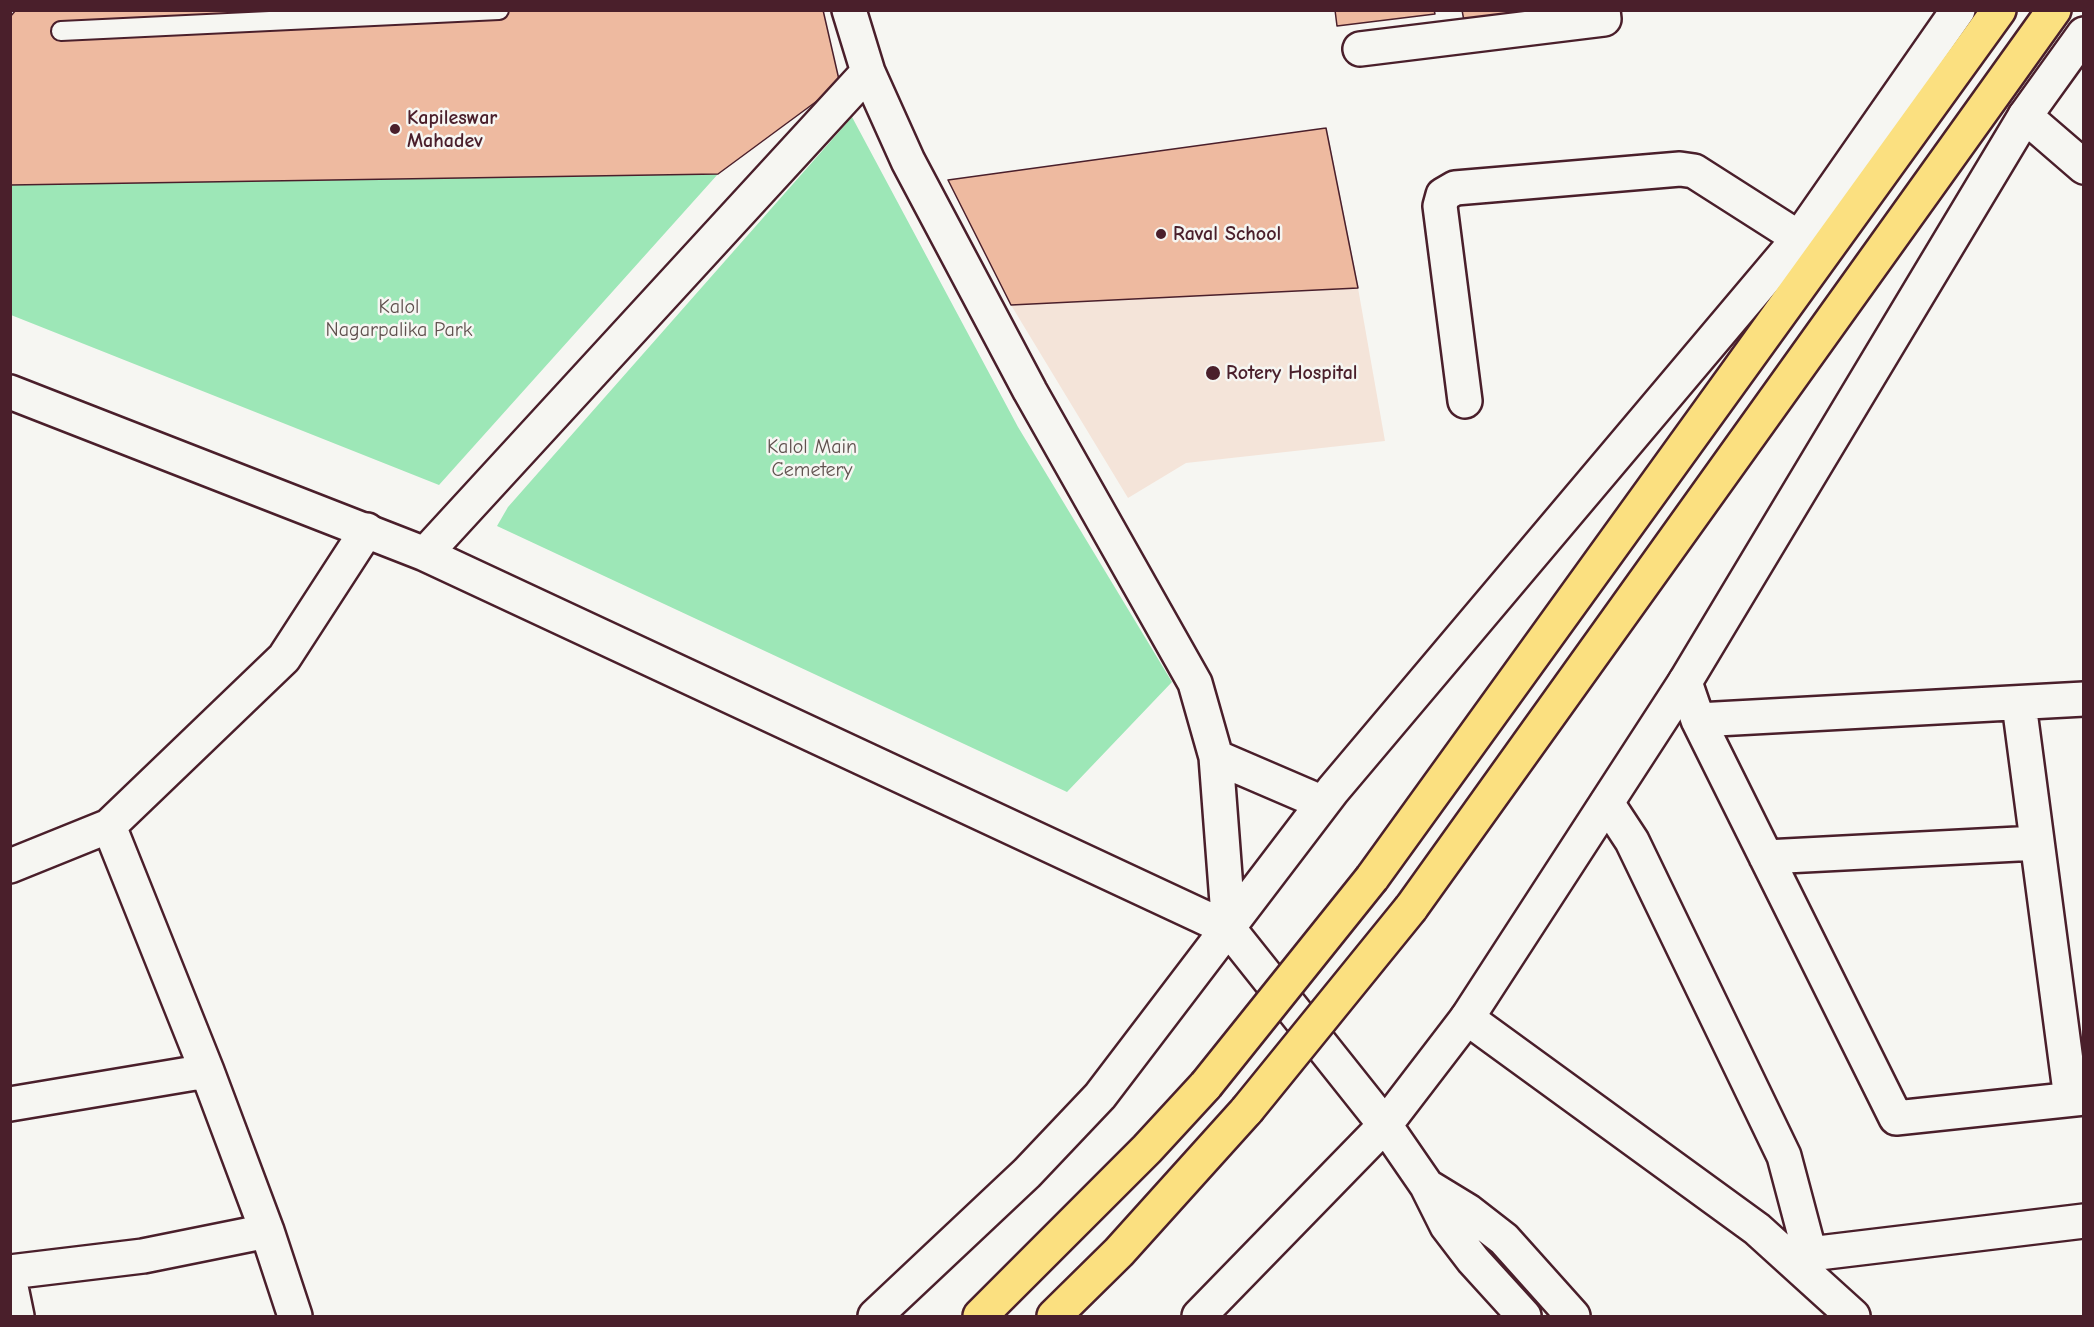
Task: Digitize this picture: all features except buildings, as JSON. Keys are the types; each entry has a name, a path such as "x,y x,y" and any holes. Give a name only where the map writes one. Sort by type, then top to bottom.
{"main road":[{"path":"980,1317 1147,1149 1206,1085 1372,878 1999,10"},
{"path":"1054,1317 1119,1252 1247,1110 1411,908 2054,10"}],"street":[{"path":"849,10 867,72 908,161 1030,391 1195,683 1216,757 1228,929"},
{"path":"1360,49 1604,19 1603,10"},
{"path":"875,1317 1019,1181 1100,1096 1323,803 1799,238 1958,10"},
{"path":"1198,1317 1385,1125 1467,1018 1685,682 2025,116 2084,34"},
{"path":"425,554 867,72"},
{"path":"2025,116 2084,166"},
{"path":"1465,401 1440,206 1443,195 1455,188 1680,169 1694,171 1799,238"},
{"path":"10,392 425,554 1228,929 1385,1125 1428,1186 1447,1226 1473,1260 1524,1317"},
{"path":"10,866 109,826 284,658 367,530"},
{"path":"1685,682 1698,720 1896,1118 2077,1098 2037,843 2019,704"},
{"path":"1698,720 2084,699"},
{"path":"1216,757 1323,803"},
{"path":"1607,803 1632,841 1784,1156 1810,1254 2084,1221"},
{"path":"109,826 207,1071 267,1231 295,1317"},
{"path":"1766,857 2037,843"},
{"path":"1467,1018 1758,1229 1853,1317"},
{"path":"10,1104 207,1071"},
{"path":"1428,1186 1468,1211 1504,1239 1573,1317"},
{"path":"10,1272 142,1256 267,1231"},
{"path":"10,1282 17,1317"}],"lane":[{"path":"61,31 228,17 499,10"}],"shaded area":[{"name":"Rotery Hospital","path":"1358,288 1385,441 1186,463 1128,498 1011,305"}],"green space":[{"name":"Kalol Main Cemetery","path":"852,117 1018,427 1172,682 1067,792 497,526 508,507"},
{"name":"Kalol Nagarpalika Park","path":"718,174 439,485 11,315 10,185"}],"place":[{"name":"Kapileswar Mahadev","path":"395,129"},
{"name":"Raval School","path":"1161,234"},
{"name":"Rotery Hospital","path":"1213,373"}]}
